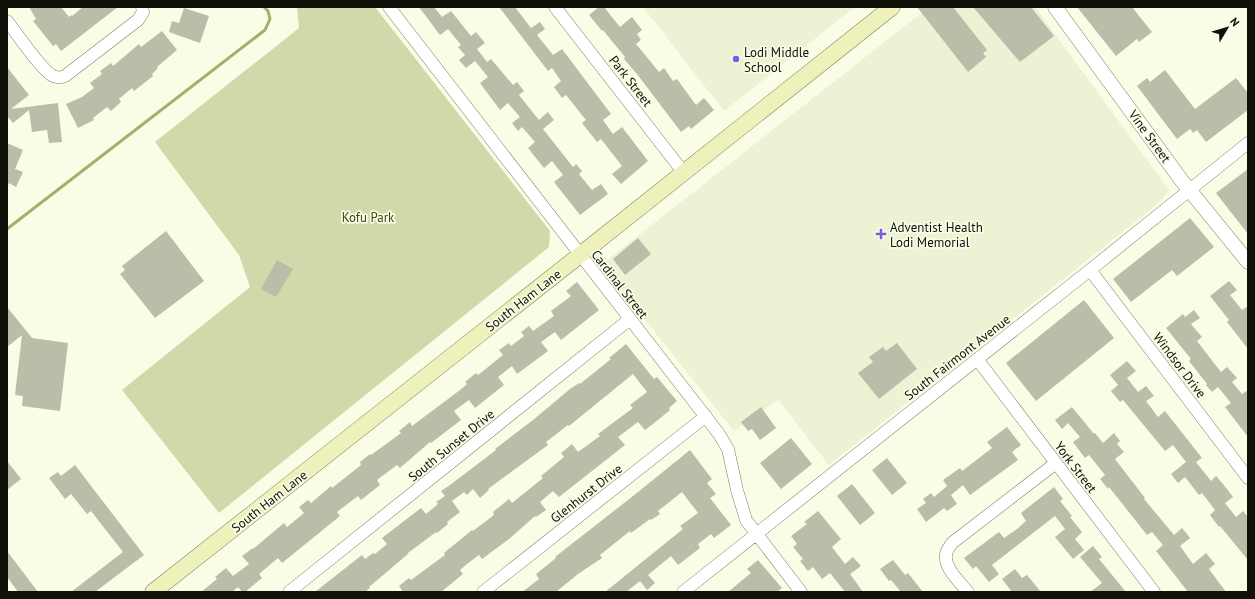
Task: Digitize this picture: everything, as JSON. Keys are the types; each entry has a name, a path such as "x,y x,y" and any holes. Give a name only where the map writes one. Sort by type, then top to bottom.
{"main road":[{"name":"South Ham Lane","path":"153,592 892,7"}],"street":[{"name":"Cardinal Street","path":"389,7 706,416 728,448 737,490 746,520 801,592"},
{"name":"Park Street","path":"556,7 684,173"},
{"name":"Vine Street","path":"1055,7 1189,190 1248,262"},
{"path":"7,21 42,67 52,76 61,78 138,20 142,9"},
{"name":"South Fairmont Avenue","path":"683,592 1248,143"},
{"name":"Windsor Drive","path":"1090,270 1248,478"},
{"name":"South Sunset Drive","path":"289,592 630,319"},
{"name":"York Street","path":"977,359 1154,592"},
{"name":"Glenhurst Drive","path":"483,592 706,416"},
{"path":"968,592 950,568 946,560 946,555 952,543 1056,463"}],"shaded area":[{"name":"Lodi Middle School","path":"643,7 855,7 724,111"},
{"name":"Adventist Health Lodi Memorial","path":"929,7 1035,7 1169,190 1159,203 829,465 778,400 734,431 601,265"}],"green space":[{"name":"Kofu Park","path":"297,7 375,7 550,231 549,247 219,513 122,390 250,287 239,255 155,142 299,28"}],"building":[{"path":"29,7 61,7 69,17 83,7 118,7 61,51 56,44 53,46 33,21 36,19"},
{"path":"419,7 434,7 442,17 451,11 471,36 476,32 485,43 477,49 487,62 491,59 513,85 517,82 524,91 519,95 539,120 548,112 554,120 543,129 573,167 576,164 582,171 579,174 592,190 601,184 608,194 580,215 554,182 563,175 552,161 544,168 528,148 535,142 522,127 518,131 512,123 520,117 508,103 500,110 480,83 488,77 475,61 466,68 459,60 465,55 458,47 461,45 448,29 440,35"},
{"path":"499,7 515,7 531,28 540,22 545,29 537,35 553,55 562,49 611,114 603,120 613,134 622,127 648,161 621,184 612,174 622,166 601,139 597,142 582,123 586,120 566,95 562,98 554,87 561,81 552,68 548,71"},
{"path":"599,7 604,7 620,27 632,17 642,30 637,34 641,40 636,44 659,72 664,68 673,81 677,79 696,105 704,98 714,110 691,129 689,126 681,132 624,59 625,57 589,15"},
{"path":"917,7 953,7 987,50 983,53 986,57 968,72"},
{"path":"973,7 1031,7 1054,36 1020,62"},
{"path":"1077,7 1132,7 1152,32 1139,42 1137,39 1116,56"},
{"path":"184,8 209,16 200,43 169,32 172,21 179,23"},
{"path":"162,31 177,50 157,67 158,68 152,74 153,76 134,91 132,88 119,99 121,102 111,111 107,107 93,118 94,120 78,128 66,104 82,97 94,88 90,83 102,74 100,71 111,63 113,66 139,44 141,47"},
{"path":"7,67 29,95 11,109 58,103 62,142 49,143 47,130 32,132 29,110 13,123 7,116"},
{"path":"1165,70 1195,109 1236,78 1248,93 1248,110 1206,142 1197,130 1193,133 1190,129 1177,139 1137,86 1147,78 1150,82"},
{"path":"7,143 23,150 15,169 23,172 16,187 9,183 7,187"},
{"path":"1248,169 1248,234 1216,193"},
{"path":"1190,218 1214,247 1177,276 1172,270 1131,302 1113,279"},
{"path":"166,231 204,281 155,318 120,274 125,270 122,266"},
{"path":"638,238 651,254 625,275 613,259"},
{"path":"277,260 293,269 276,297 261,289"},
{"path":"1229,281 1237,290 1230,295 1242,310 1248,306 1248,349 1227,322 1229,320 1210,296"},
{"path":"577,282 599,310 561,340 555,332 541,342 548,351 517,374 512,366 498,377 504,385 475,408 469,400 454,411 461,420 431,443 430,442 400,468 397,465 377,480 380,485 361,500 358,496 337,512 340,516 282,563 278,558 259,574 262,578 245,592 242,592 238,587 232,592 201,592 217,579 215,577 226,568 233,576 249,564 242,556 253,549 284,523 287,527 304,513 299,507 308,500 311,503 331,486 332,488 361,465 360,462 370,454 371,455 401,433 399,431 410,422 412,426 460,390 467,384 465,382 476,373 478,375 503,355 499,350 509,343 511,346 524,336 521,332 529,326 533,331 554,316 551,311 571,296 566,291"},
{"path":"1084,300 1114,338 1036,401 1006,363"},
{"path":"7,307 32,338 68,343 60,411 22,406 23,396 15,395 22,335 7,347"},
{"path":"1194,310 1200,318 1191,324 1202,337 1197,341 1221,372 1227,367 1237,378 1232,382 1242,394 1248,390 1248,437 1225,407 1231,403 1218,387 1212,392 1189,361 1191,359 1166,328 1183,314 1185,317"},
{"path":"897,343 917,369 879,399 858,373 873,362 869,357 883,347 886,351"},
{"path":"626,344 654,379 657,377 677,401 669,408 670,410 645,430 638,422 618,437 625,445 559,497 553,491 540,502 546,510 536,517 535,516 509,539 482,559 479,555 467,564 460,570 463,574 441,592 403,592 399,586 409,578 411,580 445,555 444,553 472,530 473,531 494,515 493,512 509,499 512,503 543,478 541,476 564,457 561,453 572,444 578,452 600,436 598,434 633,408 630,405 647,392 633,374 569,426 568,425 546,442 548,445 488,489 489,490 480,498 473,489 467,495 464,492 452,501 460,512 447,522 448,524 437,533 436,532 408,553 365,592 315,592 362,555 365,559 373,553 375,554 387,544 382,538 421,508 426,514 438,504 436,502 445,496 441,491 496,450 495,449 570,389 579,383 580,384 611,359 609,358"},
{"path":"1127,361 1136,371 1127,378 1138,392 1146,386 1154,396 1146,401 1158,417 1165,411 1202,458 1196,462 1211,481 1216,476 1233,497 1225,503 1236,517 1243,511 1248,517 1248,560 1210,515 1215,510 1202,493 1199,495 1185,477 1178,483 1171,474 1186,462 1173,445 1165,451 1123,400 1120,402 1111,391 1118,385 1110,375"},
{"path":"761,407 776,428 760,440 752,429 748,431 741,422"},
{"path":"1072,407 1103,443 1114,433 1120,441 1117,444 1124,452 1115,459 1145,498 1144,499 1174,535 1182,528 1190,538 1180,546 1193,564 1206,553 1215,564 1209,569 1226,592 1188,592 1156,551 1163,545 1152,532 1147,535 1109,487 1108,489 1100,479 1105,475 1089,455 1085,458 1073,442 1080,437 1068,423 1062,429 1055,420"},
{"path":"1007,427 1021,445 1012,452 1018,460 970,495 963,485 951,495 957,504 947,511 944,508 926,522 917,509 926,503 923,499 931,493 934,497 947,486 943,480 960,468 962,471 992,448 987,442"},
{"path":"791,438 812,464 781,489 760,463"},
{"path":"690,450 712,479 707,483 716,494 710,498 731,525 714,538 711,534 698,544 700,548 678,565 671,556 648,575 655,583 647,590 640,581 626,592 605,592 683,529 680,526 698,513 682,492 658,511 660,514 651,520 650,519 631,533 630,531 600,555 602,558 578,574 556,592 522,592 539,579 536,574 556,558 555,557"},
{"path":"887,458 907,483 892,495 872,470"},
{"path":"7,461 21,479 7,490"},
{"path":"75,465 144,555 95,592 71,592 123,552 91,511 87,514 71,494 65,499 49,478 58,472 61,476"},
{"path":"852,484 875,513 860,525 837,496"},
{"path":"1054,487 1063,499 1060,501 1082,532 1075,539 1084,550 1073,559 1055,537 1065,529 1055,516 992,565 999,574 989,582 976,566 973,569 964,558 999,532 1004,538 1017,529 1026,521 1021,513"},
{"path":"818,511 841,539 832,547 845,564 853,557 861,566 850,574 863,592 845,592 830,573 822,579 813,567 808,571 800,561 803,559 793,547 797,544 791,536 807,524 804,522"},
{"path":"1093,546 1102,557 1099,559 1126,592 1090,592 1102,583 1080,557"},
{"path":"7,551 38,592 18,592 7,577"},
{"path":"758,560 782,588 777,592 728,592 751,573 747,569"},
{"path":"893,560 905,575 908,573 923,592 901,592 891,580 889,581 880,569"},
{"path":"1015,569 1022,578 1027,575 1041,592 1012,592 1002,579"}],"waterway":[{"path":"7,229 265,30 270,19 268,11 264,7"}],"place":[{"name":"Lodi Middle School","path":"736,59"},
{"name":"Adventist Health Lodi Memorial","path":"881,234"}]}
